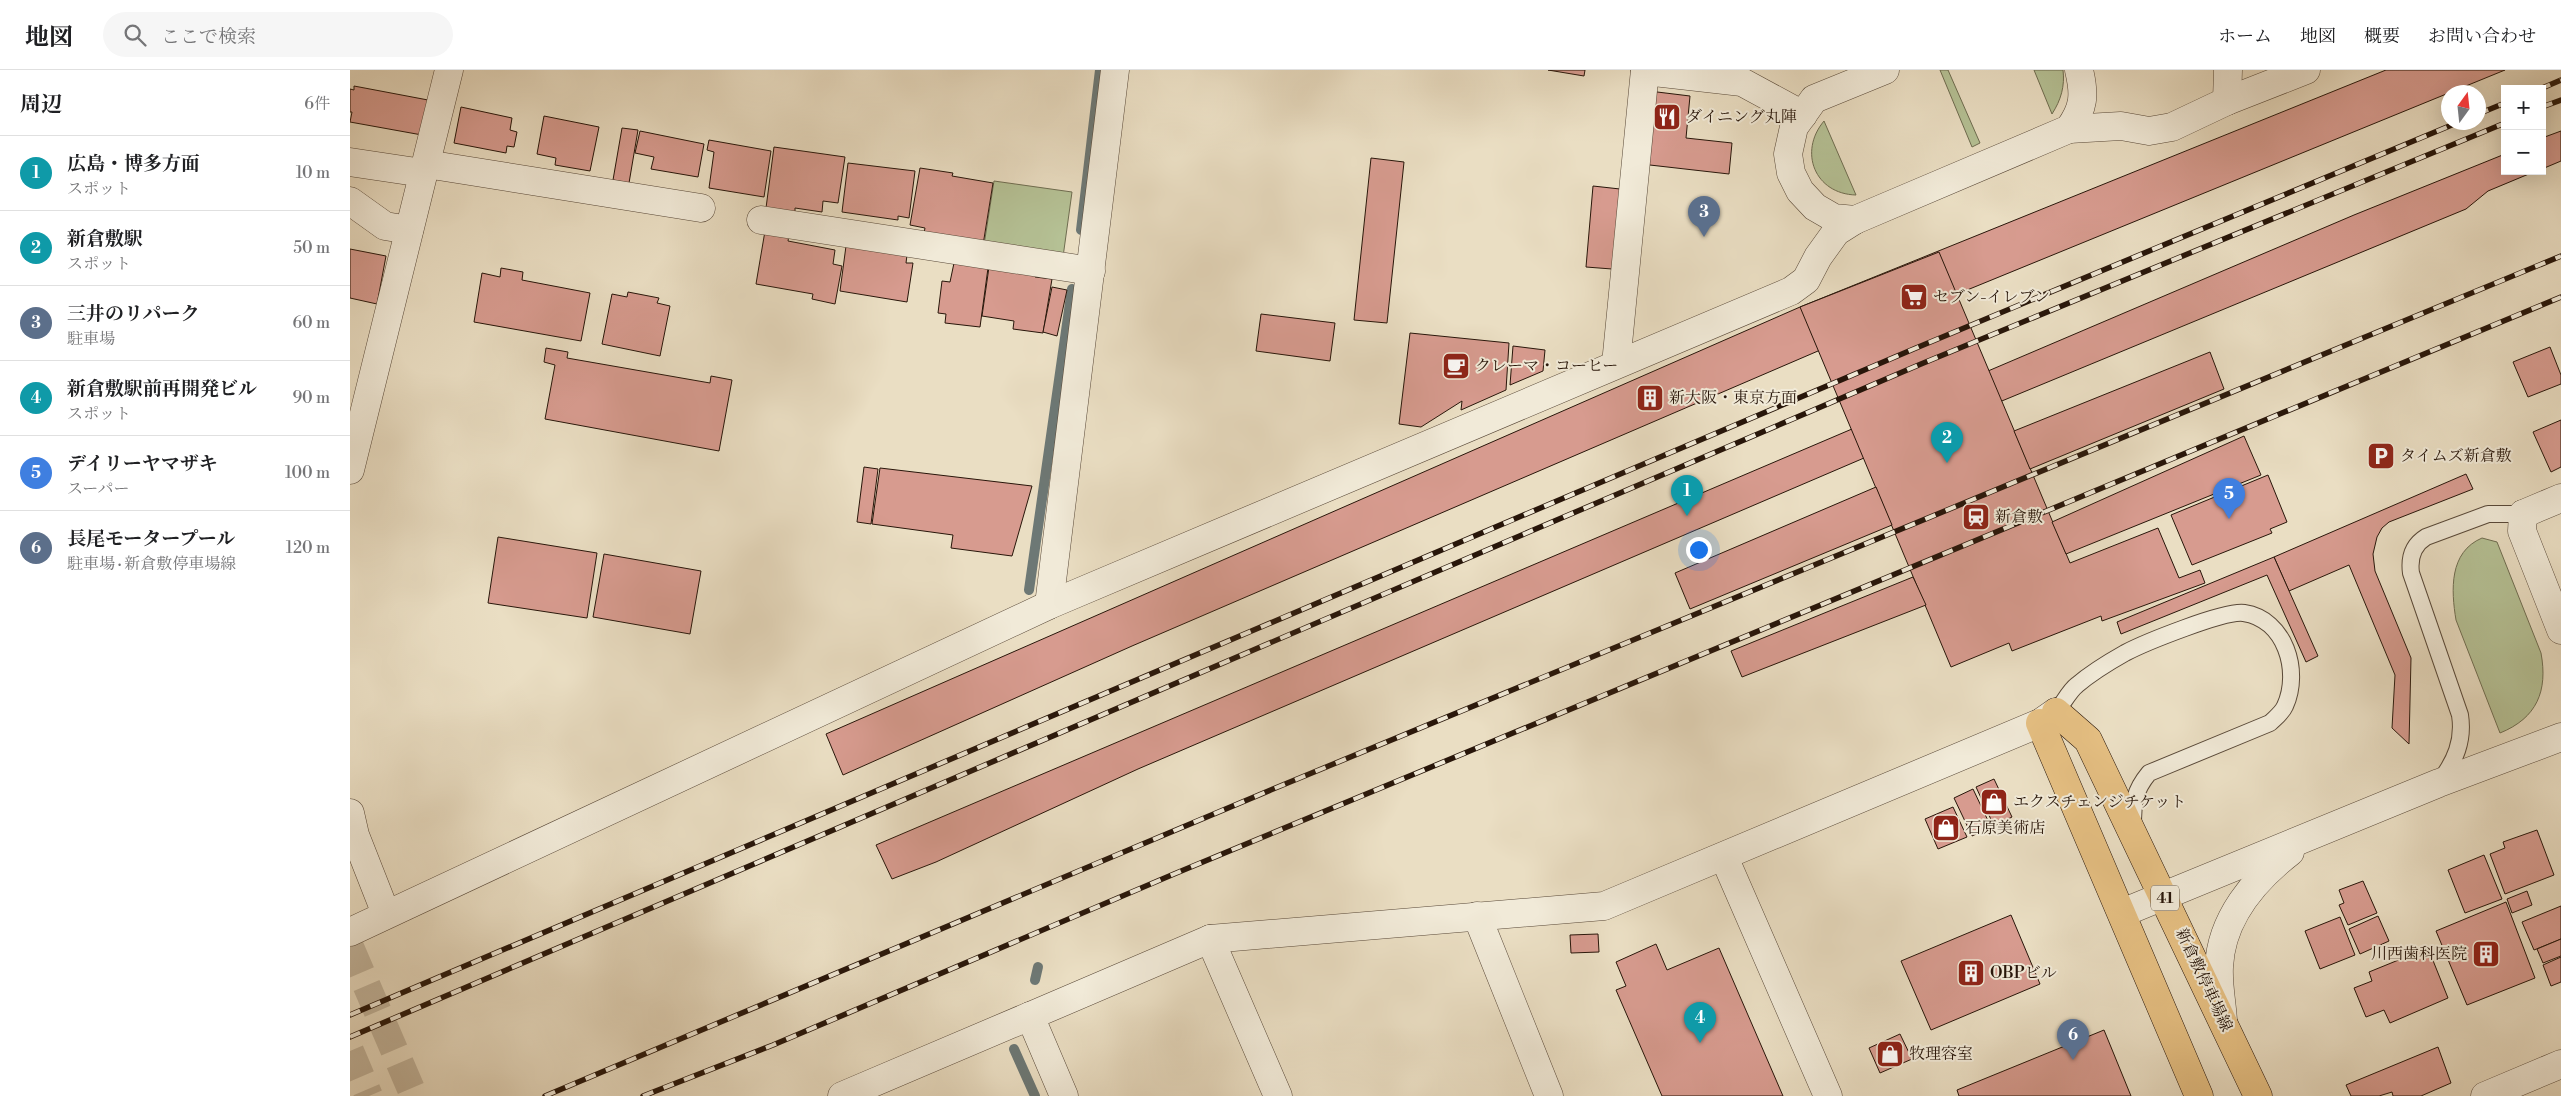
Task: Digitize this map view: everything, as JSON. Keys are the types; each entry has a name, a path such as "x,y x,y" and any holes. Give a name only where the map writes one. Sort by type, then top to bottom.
{"main road":[{"name":"新倉敷停車場線","path":"2048,718 2088,740 2164,895 2258,1096"},
{"path":"2048,718 2122,913 2200,1096"}],"street":[{"path":"350,470 449,70"},
{"path":"1049,605 1115,70"},
{"path":"1616,364 1645,70 1742,82 1803,115"},
{"path":"1855,220 1834,218 1816,207 1800,191 1791,173 1788,154 1794,127 1814,99 1885,70"},
{"path":"2069,129 2080,114 2084,90 2080,70"},
{"path":"2227,101 2228,70"},
{"path":"350,932 1049,605 1792,291 1806,280 1818,257 1836,232 1855,220 2069,129 2121,126 2149,131 2172,127 2227,101 2306,70"},
{"path":"350,162 424,169 701,208"},
{"path":"350,201 385,226 410,230"},
{"path":"761,220 1091,271"},
{"path":"2561,498 2523,514 2522,531 2561,630"},
{"path":"842,1096 1210,939 1604,906 1724,857 2048,718"},
{"path":"2122,913 2439,783 2561,737"},
{"path":"350,813 355,835 386,914"},
{"path":"2223,1021 2219,967 2223,937 2238,906 2267,870 2313,834"},
{"path":"1724,857 1828,1096"},
{"path":"1477,916 1549,1096"},
{"path":"1210,939 1278,1096"},
{"path":"1030,1016 1064,1096"},
{"path":"2485,1096 2561,1064"}],"lane":[{"path":"2439,783 2454,762 2462,729 2460,715 2411,573 2413,552 2417,542 2426,537 2488,514 2523,514"},
{"path":"2048,718 2075,686 2125,653 2218,616 2242,612 2260,616 2276,630 2290,656 2292,675 2290,693 2284,709 2270,723 2149,773 2138,786 2133,805 2133,832"}],"green space":[{"path":"1940,70 1948,70 1980,143 1972,147"},
{"path":"2034,70 2063,70 2062,93 2052,114"},
{"path":"1824,121 1856,195 1842,193 1830,187 1821,179 1815,169 1812,158 1812,146 1816,133"},
{"path":"994,181 1072,192 1063,257 984,245"},
{"path":"2482,538 2497,542 2541,653 2543,667 2541,691 2537,702 2523,720 2500,733 2456,620 2454,608 2453,585 2458,562 2463,552 2471,544"}],"building":[{"path":"1548,70 1585,70 1584,76"},
{"name":"新大阪・東京方面","path":"2386,70 2505,70 2468,85 2441,85 2441,96 1818,351 1132,646 843,775 826,734 1800,307"},
{"path":"354,86 428,100 422,135 350,122 352,112 350,112 350,89 354,90"},
{"name":"ダイニング丸陣","path":"1649,91 1690,96 1686,138 1732,143 1729,174 1641,164"},
{"path":"461,107 512,118 510,130 517,132 514,147 507,146 506,153 454,143"},
{"path":"544,116 599,127 590,171 555,165 556,158 537,154"},
{"path":"622,128 638,130 629,183 613,180"},
{"path":"640,131 704,144 698,177 651,169 654,157 635,153"},
{"path":"2561,131 2561,161 2546,167 2546,137"},
{"path":"709,140 771,151 764,197 709,188 714,152 707,150"},
{"path":"774,147 845,157 838,203 823,201 822,212 795,208 795,212 766,208"},
{"path":"2501,156 2501,175 2526,175 2488,191 2466,209 1864,458 1138,769 936,862 892,879 876,845 2354,215"},
{"path":"1371,158 1404,162 1387,323 1354,320"},
{"path":"848,163 915,171 909,218 898,216 898,220 842,212"},
{"path":"920,168 953,173 952,176 993,183 983,245 924,233 925,228 910,225"},
{"path":"1593,186 1620,189 1612,269 1586,267"},
{"path":"765,231 789,235 788,241 835,250 833,264 842,266 835,304 812,299 813,294 756,284"},
{"path":"846,246 907,255 906,263 913,263 907,302 840,291"},
{"path":"350,249 386,256 377,304 350,298"},
{"path":"1939,252 2070,563 2158,528 2179,578 2200,570 2205,583 2102,621 2101,616 2012,651 2009,643 1951,667 1800,307"},
{"path":"954,263 988,268 980,327 945,323 946,314 938,313 942,281 950,282"},
{"path":"989,267 1036,274 1035,277 1052,279 1043,333 1013,329 1014,321 982,316"},
{"path":"501,268 523,272 522,280 590,293 581,341 474,322 482,273 500,277"},
{"path":"1052,287 1067,290 1057,336 1043,332"},
{"path":"628,292 659,298 657,303 670,306 660,356 602,344 612,294 627,297"},
{"path":"1261,314 1335,323 1330,361 1256,351"},
{"name":"クレーマ・コーヒー","path":"1410,333 1509,343 1506,390 1461,410 1462,401 1421,427 1399,424"},
{"path":"1513,346 1545,350 1543,371 1510,385"},
{"path":"2550,347 2561,375 2561,384 2528,397 2513,362"},
{"path":"546,348 568,352 567,358 710,383 711,376 732,380 719,451 545,419 555,365 544,362"},
{"path":"2210,352 2224,389 2030,469 2014,431"},
{"path":"2561,420 2561,467 2551,472 2533,432"},
{"path":"2244,436 2261,475 2066,554 2052,522"},
{"path":"864,467 878,469 871,524 857,522"},
{"path":"880,468 1032,486 1012,556 951,548 953,535 872,524"},
{"path":"2466,474 2473,489 2389,522 2382,528 2377,537 2373,554 2375,571 2411,658 2409,744 2392,728 2395,675 2349,565 2289,591 2274,557"},
{"path":"2268,475 2287,522 2270,529 2272,533 2192,565 2171,515"},
{"path":"1876,487 1892,525 1690,609 1675,573"},
{"path":"498,537 597,553 587,618 488,603"},
{"path":"604,554 701,571 690,634 593,617"},
{"path":"2274,557 2318,656 2306,662 2267,575 2121,634 2117,622"},
{"path":"1913,577 1926,605 1742,677 1731,651"},
{"name":"エクスチェンジチケット","path":"1994,779 2012,817 1994,826 1976,787"},
{"path":"1973,789 1991,827 1972,836 1954,798"},
{"name":"石原美術店","path":"1953,807 1967,837 1938,849 1925,819"},
{"path":"2537,830 2554,875 2505,894 2490,854 2505,848 2503,842"},
{"path":"2484,855 2502,899 2465,913 2448,870"},
{"path":"2363,881 2377,913 2348,925 2339,905 2344,903 2339,890"},
{"path":"2527,891 2532,905 2512,913 2507,899"},
{"name":"川西歯科医院","path":"2506,902 2535,978 2467,1005 2436,931"},
{"path":"2561,906 2561,939 2534,950 2522,922"},
{"name":"OBPビル","path":"2011,915 2040,984 1931,1030 1901,961"},
{"path":"2378,916 2389,941 2360,954 2349,929"},
{"path":"2340,917 2355,955 2320,969 2305,931"},
{"path":"1598,934 1599,952 1571,953 1570,935"},
{"path":"2561,939 2561,956 2543,963 2537,949"},
{"path":"1656,944 1667,970 1719,948 1783,1096 1662,1096 1616,990 1626,986 1616,962"},
{"path":"2428,948 2448,998 2390,1023 2384,1010 2366,1017 2354,988 2372,981 2369,972"},
{"path":"2561,957 2561,982 2551,986 2543,965"},
{"path":"2104,1030 2131,1096 1959,1096 1957,1090"},
{"name":"牧理容室","path":"1900,1034 1912,1059 1880,1073 1869,1048"},
{"path":"2438,1047 2451,1083 2421,1096 2393,1096 2392,1092 2379,1096 2351,1096 2346,1085"}],"waterway":[{"path":"1081,230 1100,70"},
{"path":"1029,590 1072,289"},
{"path":"1035,980 1038,967"},
{"path":"1014,1049 1035,1096"}],"tunnel":[{"path":"350,947 414,1096"},
{"path":"350,1051 369,1096"}],"railway":[{"path":"2546,86 2561,80"},
{"path":"2546,106 2561,100"},
{"path":"2486,111 2501,105"},
{"path":"350,1037 1921,364 2501,125"},
{"path":"350,1015 1916,348 2441,129"},
{"path":"545,1096 1273,789 2561,256"},
{"path":"643,1096 773,1045 1174,874 2561,297"}],"place":[{"name":"ダイニング丸陣","path":"1667,117"},
{"name":"三井のリパーク","path":"1704,237"},
{"name":"セブン-イレブン","path":"1914,297"},
{"name":"クレーマ・コーヒー","path":"1456,366"},
{"name":"新大阪・東京方面","path":"1650,398"},
{"name":"タイムズ新倉敷","path":"2381,456"},
{"name":"新倉敷駅","path":"1947,463"},
{"name":"広島・博多方面","path":"1687,516"},
{"name":"新倉敷","path":"1976,517"},
{"name":"デイリーヤマザキ","path":"2229,519"},
{"name":"エクスチェンジチケット","path":"1994,802"},
{"name":"石原美術店","path":"1946,828"},
{"name":"川西歯科医院","path":"2486,954"},
{"name":"OBPビル","path":"1971,973"},
{"name":"新倉敷駅前再開発ビル","path":"1700,1043"},
{"name":"牧理容室","path":"1890,1054"},
{"name":"長尾モータープール","path":"2073,1060"}]}
